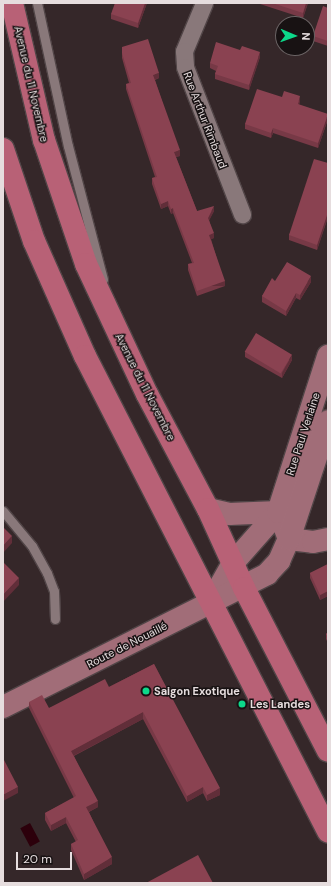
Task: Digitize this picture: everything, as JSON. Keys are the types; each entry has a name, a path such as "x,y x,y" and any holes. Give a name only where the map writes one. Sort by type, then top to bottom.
{"main road":[{"name":"Avenue du 11 Novembre","path":"12,3 44,140 86,264 116,331 208,509 244,588 328,751"},
{"path":"3,149 34,241 85,356 328,831"}],"street":[{"name":"Rue Arthur Rimbaud","path":"204,3 184,51 185,67 242,214"},
{"name":"Rue Paul Verlaine","path":"233,563 278,512 328,356"},
{"name":"Rue Paul Verlaine","path":"212,602 244,588 267,574 279,561 289,539 328,421"},
{"path":"208,509 229,514 278,512 289,539 313,542 328,539"},
{"path":"212,602 233,563"},
{"name":"Route de Nouaillé","path":"3,707 212,602"}],"lane":[{"path":"37,3 68,146 116,331"},
{"path":"3,510 32,546 47,573 54,591 55,620"}],"shaded area":[{"path":"30,823 40,842 30,847 20,828"}],"building":[{"path":"115,3 145,3 138,23 111,14"},
{"path":"272,3 306,3 303,13"},
{"path":"323,6 328,8 328,41 315,37 315,30"},
{"path":"148,39 159,73 153,75 180,150 174,152 197,211 214,206 208,218 214,233 209,235 225,281 197,291 188,264 194,263 173,208 171,209 168,201 161,204 152,178 157,177 126,84 131,83 122,53 122,47"},
{"path":"216,42 240,50 242,46 260,52 249,85 215,74 218,66 210,63"},
{"path":"257,89 282,97 284,91 300,96 298,104 328,114 318,143 273,128 271,133 245,124"},
{"path":"314,159 328,163 328,212 317,245 289,235"},
{"path":"287,262 311,276 300,295 296,293 286,311 262,296 272,278 275,281"},
{"path":"256,333 292,355 281,373 245,352"},
{"path":"3,527 12,536 3,546"},
{"path":"3,562 19,578 3,595"},
{"path":"328,564 328,591 320,595 310,573"},
{"path":"154,664 220,788 207,795 203,787 187,796 143,712 71,751 98,801 86,807 112,857 84,874 71,844 78,840 66,817 51,825 45,813 76,796 29,702 42,695 49,708 105,679 109,687"},
{"path":"3,758 18,787 3,795"},
{"path":"198,855 213,883 146,883"}],"place":[{"name":"Saigon Exotique","path":"146,691"},
{"name":"Les Landes","path":"242,704"}]}
